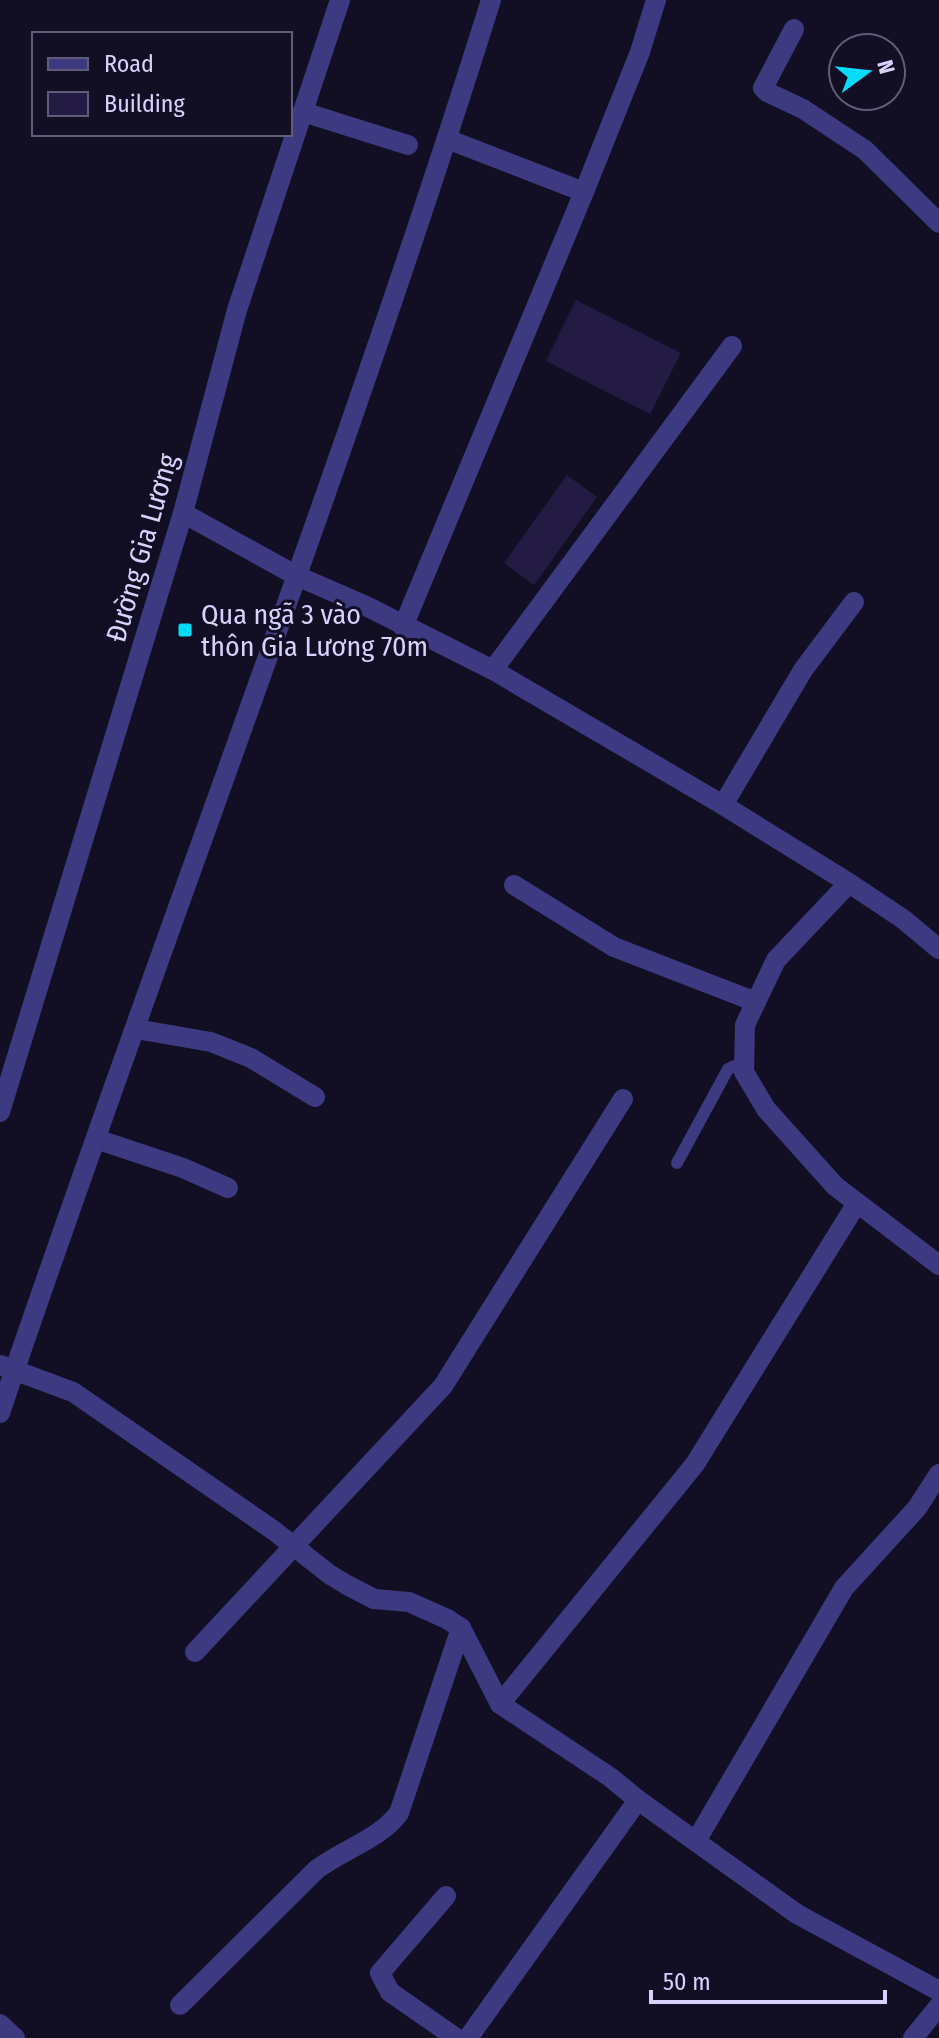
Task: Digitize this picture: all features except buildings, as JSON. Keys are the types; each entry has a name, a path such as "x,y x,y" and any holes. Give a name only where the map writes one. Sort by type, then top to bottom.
{"street":[{"name":"Đường Gia Lương","path":"0,1112 183,513 237,310 340,0"},
{"path":"0,1413 7,1368 96,1139 297,576 447,139 491,0"},
{"path":"403,627 584,192 640,52 656,0"},
{"path":"794,29 763,88 803,109 865,150 939,223"},
{"path":"303,112 408,145"},
{"path":"447,139 584,192"},
{"path":"493,670 732,346"},
{"path":"183,513 297,576 366,606 493,670 849,883 903,919 939,949"},
{"path":"723,805 803,670 854,602"},
{"path":"849,883 776,960 745,1025 744,1072 766,1109 835,1186 939,1265"},
{"path":"514,885 614,947 756,1002"},
{"path":"136,1029 211,1042 251,1058 315,1097"},
{"path":"195,1652 443,1386 623,1099"},
{"path":"96,1139 183,1168 228,1188"},
{"path":"500,1704 695,1464 857,1203"},
{"path":"7,1368 73,1392 294,1546 329,1574 374,1599 409,1602 461,1628 500,1704 610,1777 797,1914 939,1991"},
{"path":"696,1841 844,1588 924,1500 939,1474"},
{"path":"180,2005 316,1870 329,1859 392,1824 399,1813 461,1628"},
{"path":"468,2038 638,1800"},
{"path":"446,1896 380,1973 390,1992 456,2038"},
{"path":"913,2038 939,2006"},
{"path":"0,2024 15,2038"}],"lane":[{"path":"677,1163 728,1069 744,1062"}],"place":[{"name":"Qua ngã 3 vào thôn Gia Lương 70m","path":"185,630"}]}
